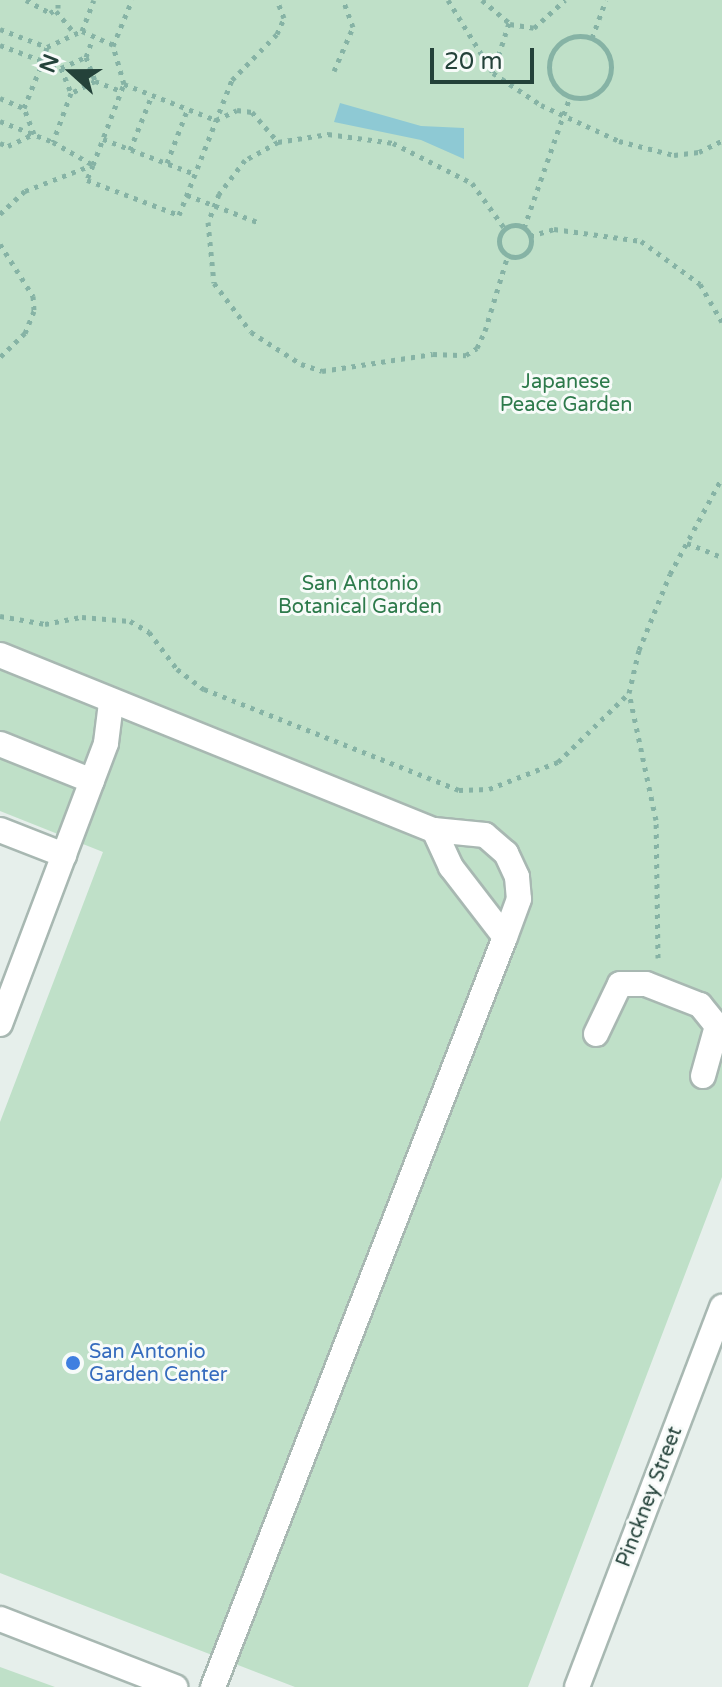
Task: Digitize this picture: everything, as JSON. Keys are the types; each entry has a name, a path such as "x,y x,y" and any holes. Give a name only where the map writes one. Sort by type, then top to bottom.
{"street":[{"path":"0,655 111,703 434,830 485,835 506,853 519,899 213,1687"},
{"path":"0,1024 106,743 111,703"},
{"path":"0,744 92,781"},
{"path":"0,830 64,855"},
{"path":"434,830 451,867 505,937"},
{"path":"596,1034 620,984 646,984 686,999 712,1013 717,1026 703,1076"},
{"name":"Pinckney Street","path":"577,1687 722,1307"},
{"path":"0,1619 175,1687"}],"path":[{"path":"26,0 45,12 56,11"},
{"path":"58,0 56,11 75,34"},
{"path":"0,29 47,47 82,31 94,0"},
{"path":"132,0 113,46 123,87 87,180 179,215 232,80 277,34 284,18 277,0"},
{"path":"334,71 353,27 343,0"},
{"path":"448,0 493,73 563,116 619,141 674,155 699,152 722,141"},
{"path":"482,0 509,23 534,28 565,0"},
{"path":"592,38 606,0"},
{"path":"493,73 509,23"},
{"path":"82,31 113,46"},
{"path":"93,38 86,57 95,81"},
{"path":"570,97 597,93 611,71 610,58 592,38"},
{"path":"570,97 550,78 549,63 564,40 592,38"},
{"path":"0,45 61,68 86,57"},
{"path":"34,134 24,108 47,47"},
{"path":"53,142 71,93 61,68"},
{"path":"71,93 95,81 152,94 216,120 237,110 252,112 278,142"},
{"path":"130,150 152,94"},
{"path":"524,228 570,97"},
{"path":"0,98 24,108"},
{"path":"167,163 188,108"},
{"path":"0,121 53,142 93,165"},
{"path":"0,143 8,146 34,134"},
{"path":"505,229 472,183 393,143 328,134 278,142 245,160 214,205 208,251 214,283 235,315 276,351 322,371 433,354 466,355 477,348 508,255"},
{"path":"103,139 195,174"},
{"path":"0,214 25,191 93,165"},
{"path":"187,195 260,223"},
{"path":"505,229 524,228"},
{"path":"508,255 527,251 530,236 524,228"},
{"path":"505,229 499,242 508,255"},
{"path":"530,236 554,229 601,232 641,241 700,284 720,312 722,322"},
{"path":"0,244 33,296 34,311 25,333 0,357"},
{"path":"662,966 656,820 629,693 639,650 687,543 722,478"},
{"path":"687,543 722,557"},
{"path":"0,616 45,624 82,617 130,621 149,632 177,669 204,689 459,790 489,789 558,762 629,693"}],"green space":[{"name":"San Antonio Botanical Garden","path":"0,0 722,0 722,1177 528,1687 295,1687 0,1573 0,1122 103,852 0,811"},
{"path":"0,1667 55,1687 0,1687"}],"water":[{"path":"340,103 421,126 464,128 464,159 421,140 334,122"}],"place":[{"name":"San Antonio Garden Center","path":"73,1363"}],"park label":[{"name":"Japanese Peace Garden","path":"566,394"}]}
